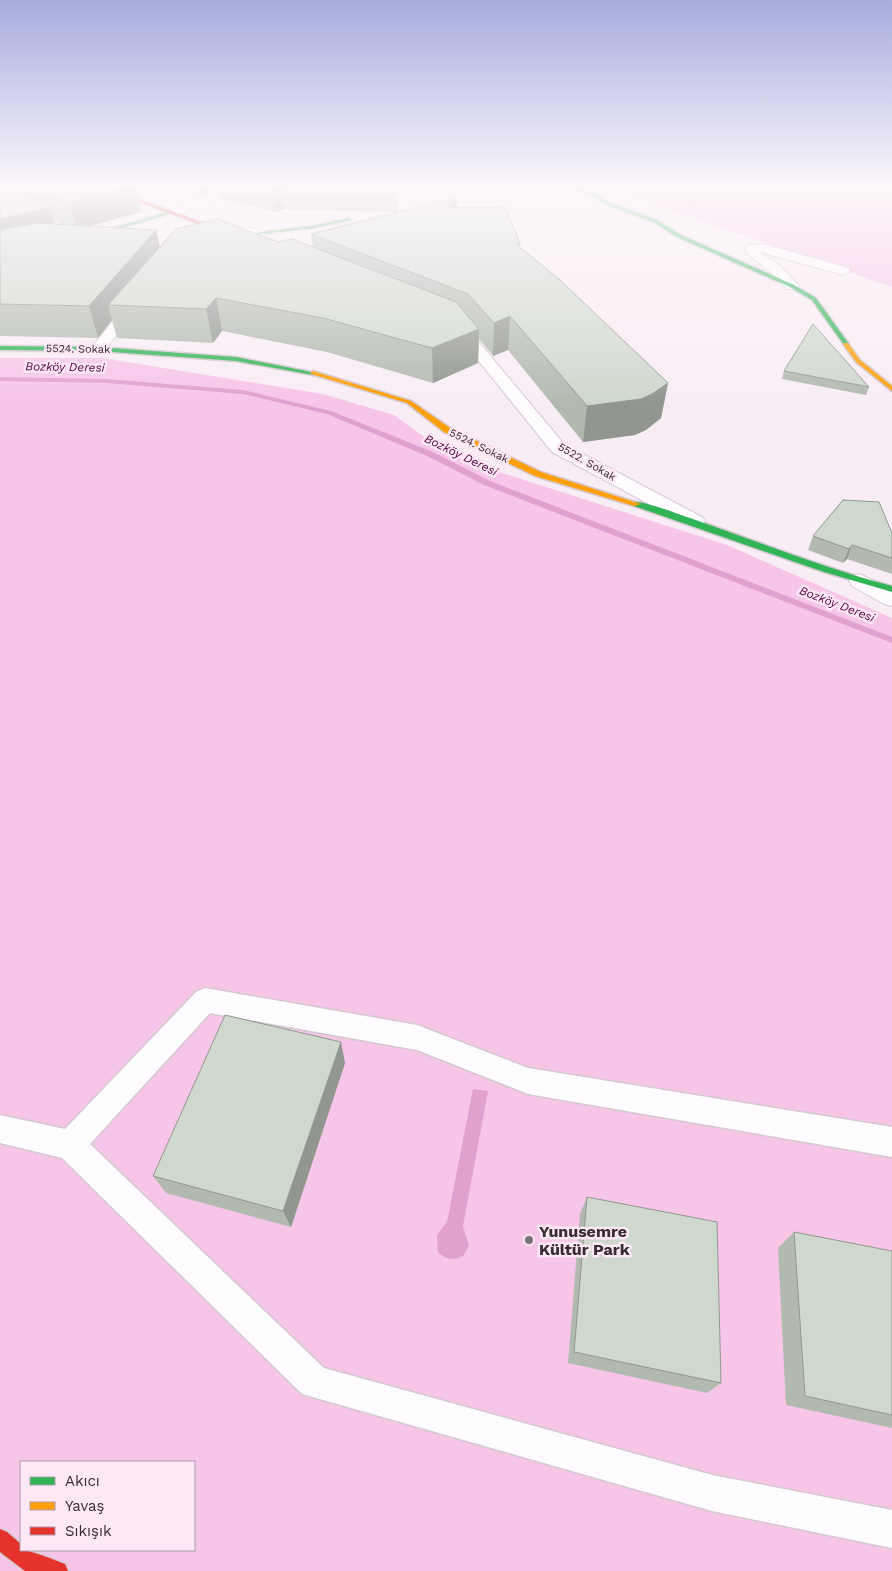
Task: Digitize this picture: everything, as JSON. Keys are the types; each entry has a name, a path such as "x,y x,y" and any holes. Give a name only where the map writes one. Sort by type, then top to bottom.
{"street":[{"path":"727,257 792,286 814,299 858,361 892,389"},
{"path":"759,257 774,268 792,286"},
{"path":"796,257 844,271"},
{"path":"98,349 146,289"},
{"name":"5522. Sokak","path":"458,330 558,448 695,520"},
{"name":"5524. Sokak","path":"0,348 98,349 236,359 300,369 359,385 409,402 447,430 538,474 695,520 860,581 892,590"},
{"path":"860,581 892,599"},
{"path":"0,1539 28,1562 58,1571"}],"lane":[{"path":"70,1145 205,1000 417,1038 528,1081 892,1142"},
{"path":"0,1129 70,1145 314,1382 712,1494 892,1530"}],"shaded area":[{"path":"807,257 892,257 892,287"},
{"path":"0,358 102,358 323,394 394,415 427,439 471,463 727,545 892,618 892,1571 0,1571"},
{"path":"473,1089 488,1091 463,1226 469,1246 463,1256 450,1259 438,1252 437,1235 447,1222"}],"building":[{"path":"0,257 132,257 89,306 0,304"},
{"path":"151,257 340,257 456,302 479,329 432,348 323,318 216,298 206,309 108,305"},
{"path":"372,257 532,257 559,279 668,383 641,399 587,406 510,316 494,323 468,294"},
{"path":"813,324 869,387 784,371"},
{"path":"843,500 879,502 892,533 892,558 852,545 849,549 813,536"},
{"path":"225,1015 341,1042 283,1211 153,1176"},
{"path":"587,1197 717,1222 721,1383 574,1352"},
{"path":"794,1232 892,1251 892,1415 805,1396"}],"waterway":[{"name":"Bozköy Deresi","path":"0,379 106,381 243,392 329,412 430,454 487,483 892,640"}],"traffic: fast":[{"path":"727,257 792,286 814,299 846,344"},
{"path":"0,348 98,349 236,359 313,373"},
{"path":"637,504 828,570 892,589"}],"traffic: slow":[{"path":"846,344 858,361 892,389"},
{"path":"313,373 409,402 447,430 538,474 637,504"}],"traffic: jam":[{"path":"0,1539 28,1562 58,1571"}],"place":[{"name":"Yunusemre Kültür Park","path":"529,1240"}]}
